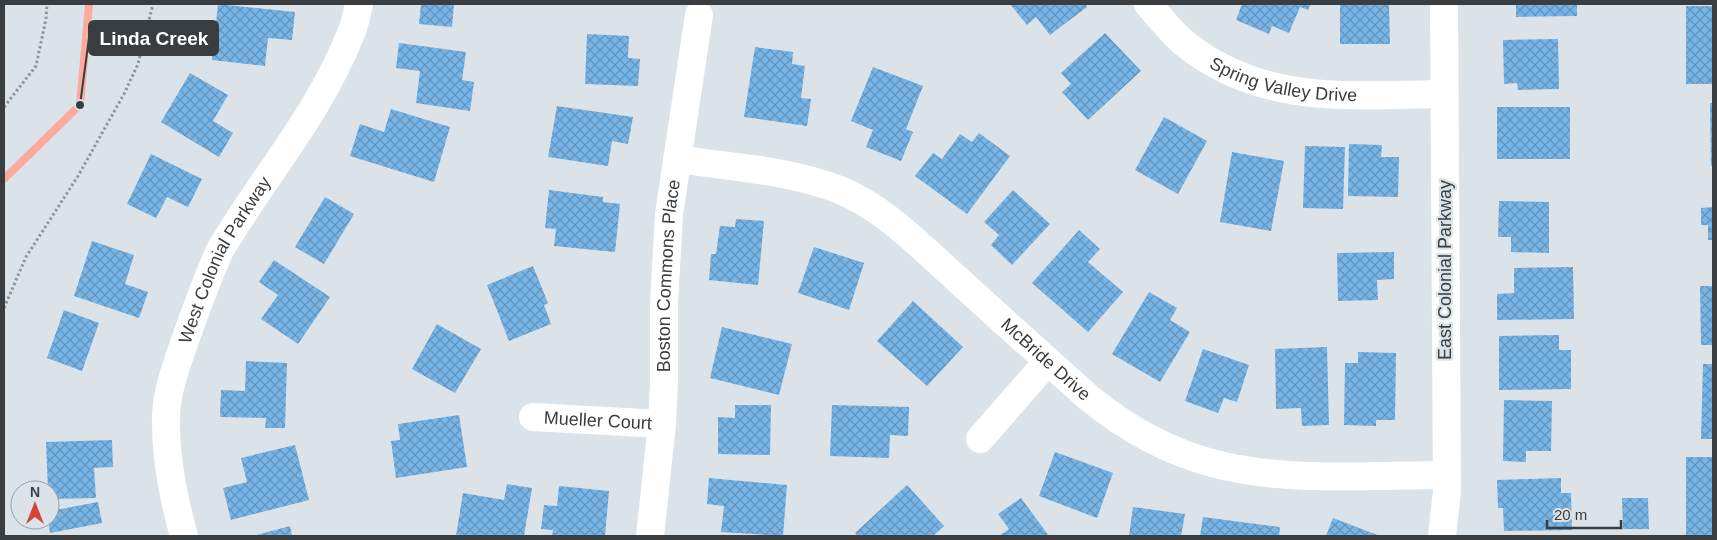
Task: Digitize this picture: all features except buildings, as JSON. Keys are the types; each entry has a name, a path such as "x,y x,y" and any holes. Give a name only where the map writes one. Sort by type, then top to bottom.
{"street":[{"name":"West Colonial Parkway","path":"184,536 174,498 167,455 166,414 172,376 208,276 220,250 335,70 352,32 359,4"},
{"name":"Spring Valley Drive","path":"1148,4 1183,42 1199,54 1229,72 1254,82 1279,89 1312,94 1444,94"},
{"name":"East Colonial Parkway","path":"1442,536 1445,519 1446,475 1444,4"},
{"name":"Boston Commons Place","path":"650,536 662,424 664,304 669,214 699,15"},
{"name":"McBride Drive","path":"677,159 787,175 841,190 863,201 904,231 1089,398 1112,416 1138,433 1188,455 1238,469 1281,475 1446,475"},
{"path":"980,439 1048,361"},
{"name":"Mueller Court","path":"533,417 662,424"}],"path":[{"path":"4,107 36,66 46,19 47,4"},
{"path":"4,308 26,256 78,176 124,94 138,64 153,4"}],"waterway":[{"path":"4,179 80,105 89,4"}],"place":[{"name":"Linda Creek","path":"80,105"}]}
